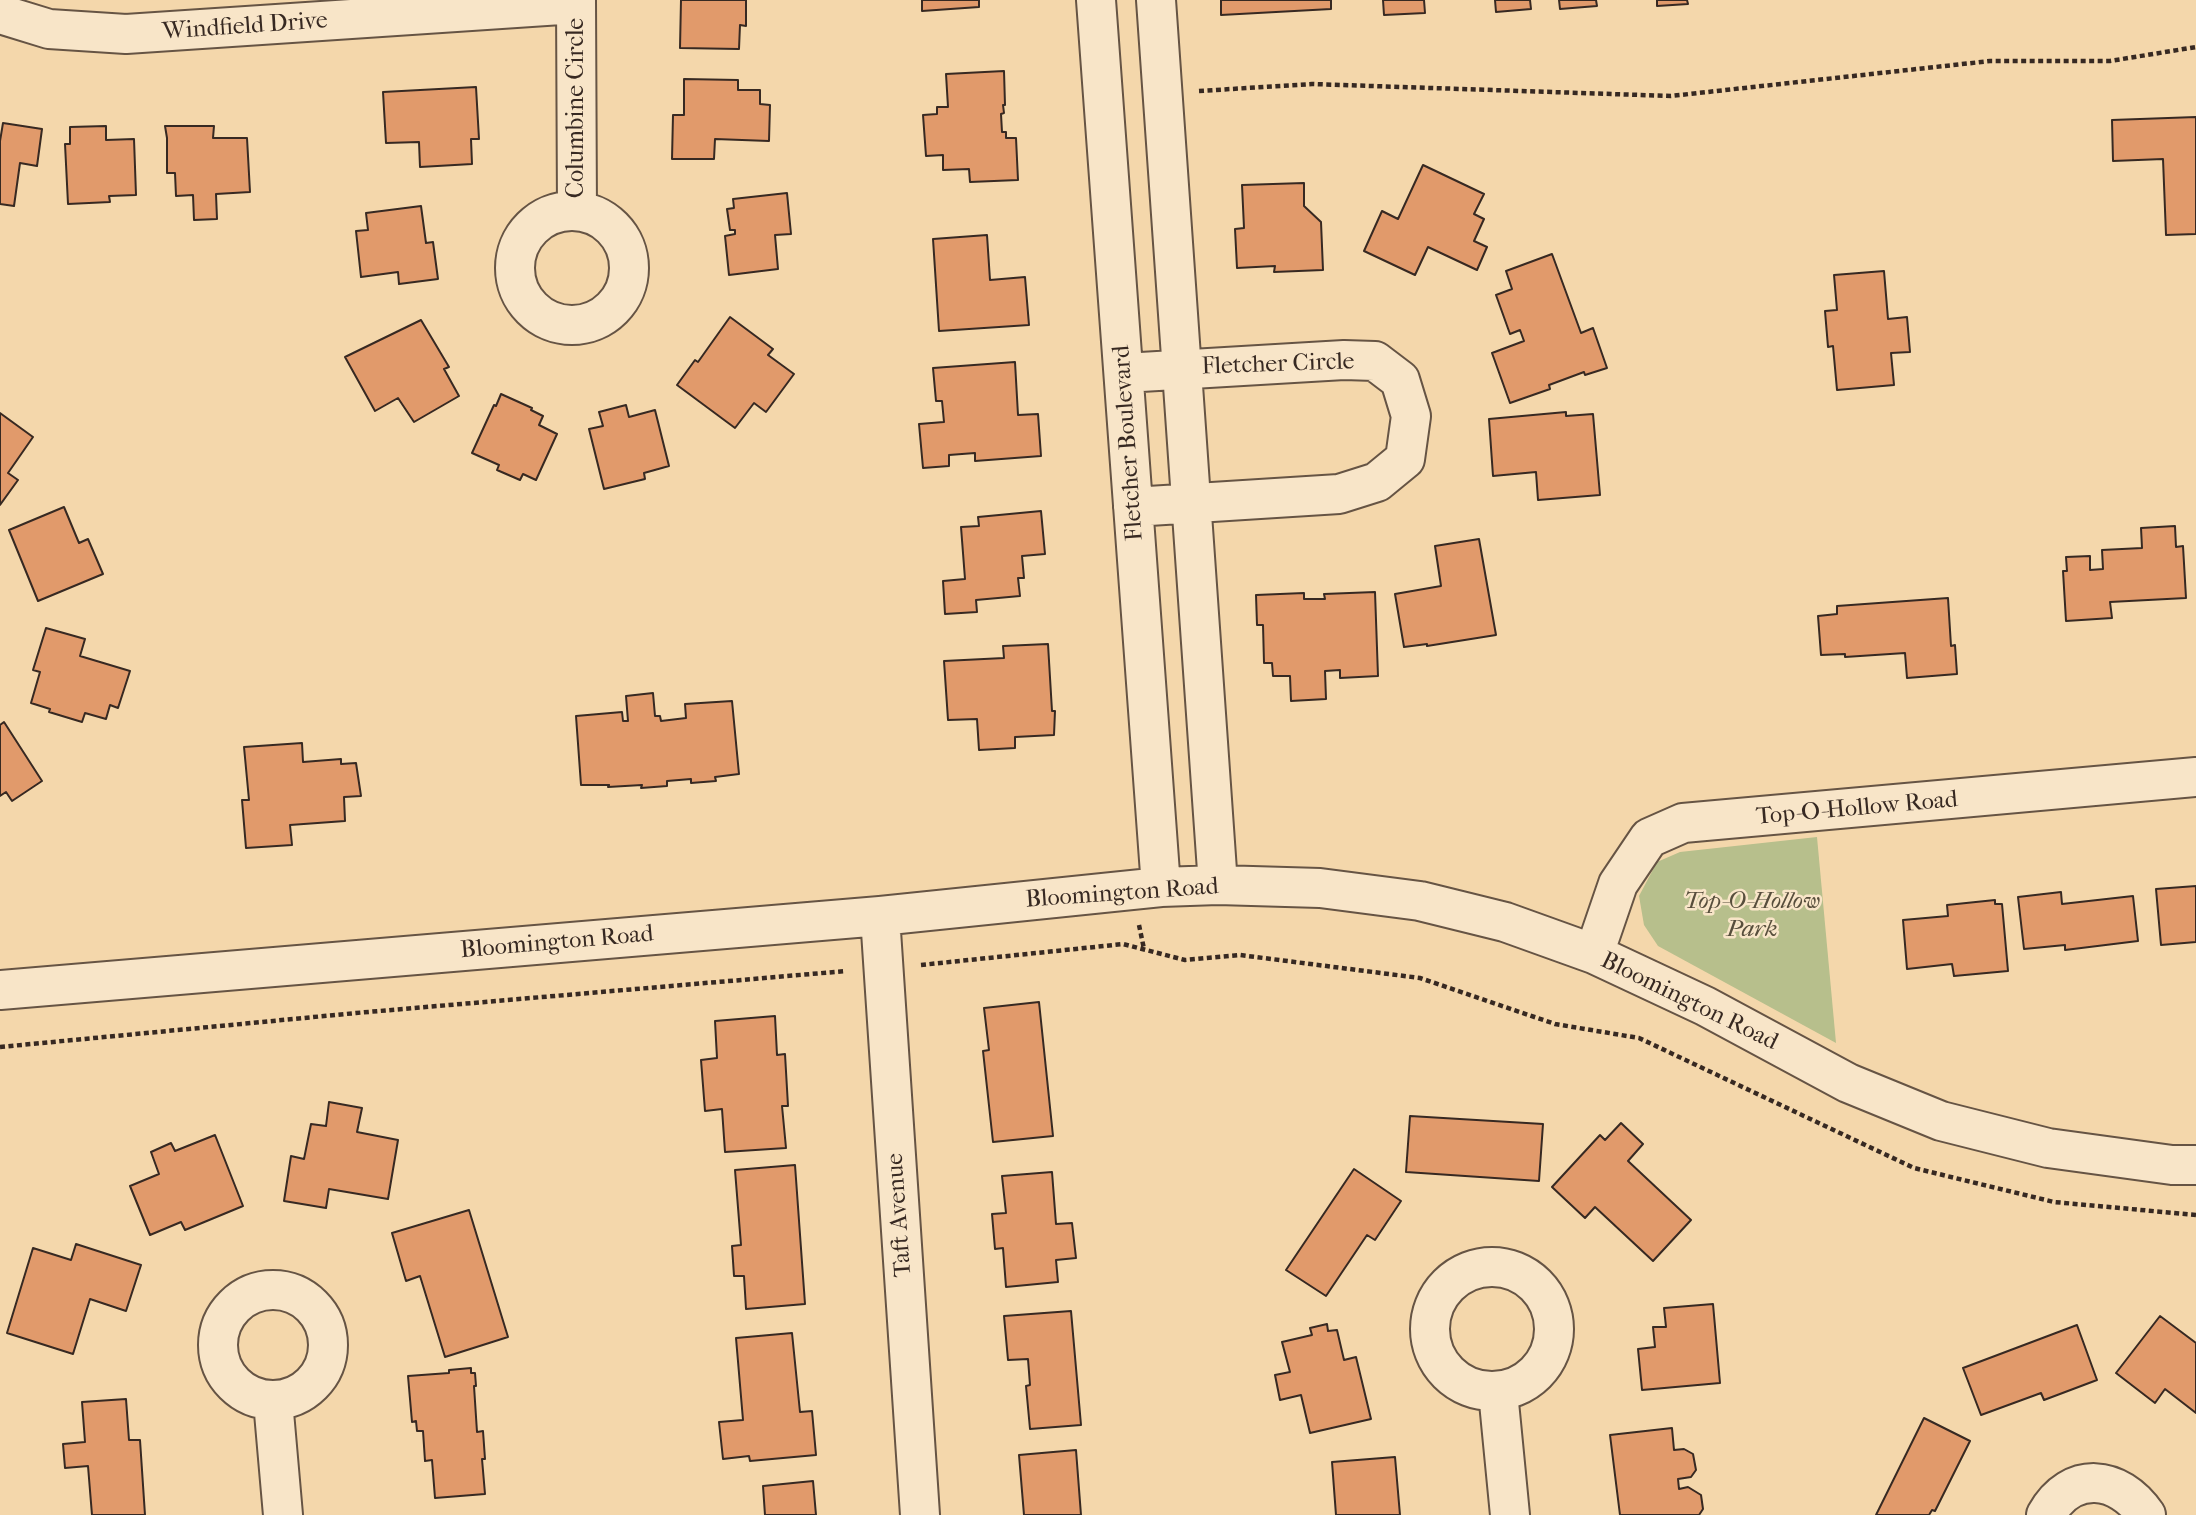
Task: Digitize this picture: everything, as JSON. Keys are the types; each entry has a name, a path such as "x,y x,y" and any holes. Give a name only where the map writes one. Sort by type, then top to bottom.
{"street":[{"name":"Fletcher Boulevard","path":"1096,0 1161,887"},
{"path":"1156,0 1218,886"},
{"name":"Windfield Drive","path":"0,14 49,29 126,34 227,29 576,2"},
{"name":"Columbine Circle","path":"576,2 577,211"},
{"name":"Fletcher Circle","path":"1124,373 1344,360 1375,361 1400,380 1411,416 1405,459 1377,482 1339,494 1133,507"},
{"name":"Top-O-Hollow Road","path":"1594,954 1618,884 1649,838 1683,823 2196,777"},
{"name":"Bloomington Road","path":"0,990 880,916 1161,887 1320,888 1420,901 1505,922 1594,954 1705,1006 1848,1083 1941,1121 2048,1148 2172,1165 2196,1165"},
{"name":"Taft Avenue","path":"880,916 920,1515"},
{"path":"1498,1392 1510,1515"},
{"path":"273,1401 283,1515"},
{"path":"2046,1515 2053,1503 2067,1490 2084,1483 2103,1483 2121,1489 2136,1500 2146,1515"}],"path":[{"path":"1163,94 1312,84 1671,96 1990,61 2110,61 2196,47"},
{"path":"1138,921 1144,950"},
{"path":"0,1047 1123,944 1185,960 1240,955 1420,978 1555,1024 1639,1038 1914,1168 2054,1202 2196,1215"}],"green space":[{"name":"Top-O-Hollow Park","path":"1817,837 1836,1043 1658,946 1644,925 1639,896 1657,862 1680,852"}],"building":[{"path":"681,0 746,0 746,26 740,25 739,49 680,48"},
{"path":"922,0 979,0 979,7 922,11"},
{"path":"1221,0 1331,0 1331,9 1221,15"},
{"path":"1383,0 1424,0 1425,13 1384,15"},
{"path":"1495,0 1530,0 1531,9 1496,12"},
{"path":"1559,0 1596,0 1597,6 1560,9"},
{"path":"1657,0 1687,0 1688,4 1657,6"},
{"path":"1004,71 1005,105 1004,113 1001,114 1002,132 1006,132 1006,138 1016,138 1018,180 970,182 969,169 943,170 943,155 926,156 923,115 937,114 937,107 948,107 946,74"},
{"path":"684,79 738,80 738,90 760,90 760,104 770,105 769,141 715,139 714,159 672,159 673,115 684,115"},
{"path":"476,87 479,139 471,139 472,164 420,167 419,142 386,143 383,92"},
{"path":"2196,117 2196,234 2166,235 2163,159 2113,161 2112,120"},
{"path":"3,123 42,129 37,166 20,163 14,206 0,204 0,141"},
{"path":"106,126 106,140 134,139 136,195 109,196 110,202 68,204 65,144 70,144 70,127"},
{"path":"165,126 214,126 213,138 247,138 250,192 216,194 217,219 194,220 193,195 176,196 175,173 167,173"},
{"path":"1423,165 1484,194 1474,214 1484,219 1474,241 1487,247 1477,270 1428,247 1415,275 1364,251 1382,211 1398,219"},
{"path":"1304,183 1304,206 1321,222 1323,270 1274,272 1275,266 1237,268 1235,229 1244,228 1242,185"},
{"path":"787,193 791,234 775,235 778,269 729,275 725,236 735,234 735,230 730,230 727,209 734,208 733,199"},
{"path":"421,206 426,243 433,242 438,279 399,284 398,272 361,277 356,231 368,230 366,213"},
{"path":"987,235 990,280 1025,277 1029,325 939,331 933,239"},
{"path":"1552,254 1581,333 1593,328 1607,368 1585,375 1584,372 1549,385 1550,389 1510,403 1492,353 1524,341 1520,330 1510,334 1496,295 1512,289 1506,271"},
{"path":"1884,271 1888,319 1907,317 1910,352 1891,353 1894,385 1837,390 1833,346 1828,347 1825,311 1837,310 1834,275"},
{"path":"730,317 773,349 768,355 794,374 766,412 754,403 735,428 677,385 695,360 698,362"},
{"path":"421,320 449,367 444,369 459,396 414,422 398,398 375,411 345,357"},
{"path":"1015,362 1018,415 1038,414 1041,456 975,461 975,453 949,455 949,466 923,468 919,424 944,422 942,401 936,401 933,368"},
{"path":"501,394 532,408 531,410 543,416 539,425 557,434 536,480 523,474 520,480 497,470 499,465 472,453"},
{"path":"626,405 629,417 655,410 669,466 644,473 645,479 604,489 589,429 603,426 599,412"},
{"path":"1566,412 1566,416 1593,414 1600,495 1538,500 1536,472 1493,476 1489,419"},
{"path":"0,413 33,437 8,473 18,480 0,505"},
{"path":"64,507 79,543 88,539 103,574 38,601 9,530"},
{"path":"1041,511 1045,554 1022,556 1024,578 1018,578 1020,596 976,600 977,612 945,614 943,581 965,579 961,527 979,526 978,517"},
{"path":"2175,526 2176,547 2183,546 2186,598 2110,602 2112,618 2066,621 2063,571 2067,571 2066,557 2090,556 2090,570 2103,569 2102,550 2142,548 2141,528"},
{"path":"1479,539 1496,635 1404,647 1395,594 1441,586 1435,546"},
{"path":"1375,592 1378,676 1340,678 1340,670 1325,671 1326,699 1291,701 1290,676 1273,676 1272,663 1264,663 1263,625 1257,625 1256,595 1304,593 1304,599 1325,599 1324,594"},
{"path":"1948,598 1951,646 1955,645 1957,674 1907,678 1905,653 1845,657 1845,654 1821,655 1818,616 1837,614 1837,606"},
{"path":"46,628 85,639 80,656 130,671 118,708 110,705 106,719 85,713 82,722 49,712 50,709 31,703 40,672 33,670"},
{"path":"1048,644 1052,711 1055,711 1054,735 1015,737 1015,748 979,750 977,719 948,720 944,661 1004,658 1003,646"},
{"path":"653,693 655,716 660,716 661,721 686,718 685,704 732,701 739,774 715,777 716,781 667,781 667,786 641,788 642,785 581,785 576,716 622,712 623,721 628,721 626,696"},
{"path":"4,722 42,781 12,801 6,792 0,796 0,725"},
{"path":"302,743 303,762 341,759 341,764 356,763 361,796 344,797 345,821 290,825 292,845 246,848 242,800 249,800 244,747"},
{"path":"2196,886 2196,942 2161,945 2156,889"},
{"path":"2061,892 2062,904 2133,896 2138,941 2065,950 2065,945 2024,949 2018,897"},
{"path":"1995,900 1995,904 2002,904 2008,971 1954,976 1952,964 1907,969 1903,920 1948,916 1947,905"},
{"path":"1039,1002 1053,1136 993,1142 983,1051 989,1050 984,1008"},
{"path":"775,1016 777,1055 785,1054 788,1106 782,1106 786,1148 725,1152 722,1109 705,1111 701,1060 717,1058 715,1021"},
{"path":"329,1102 362,1108 357,1132 398,1140 388,1199 329,1189 326,1208 284,1201 291,1156 304,1159 311,1124 326,1126"},
{"path":"1410,1116 1543,1124 1539,1181 1406,1172"},
{"path":"1621,1123 1643,1144 1628,1161 1691,1220 1653,1261 1595,1207 1585,1218 1552,1187 1600,1135 1605,1140"},
{"path":"215,1135 243,1206 185,1230 181,1222 150,1235 130,1186 159,1174 151,1152 171,1143 175,1151"},
{"path":"795,1165 805,1304 746,1309 744,1276 734,1276 732,1246 741,1245 735,1170"},
{"path":"1354,1169 1401,1201 1375,1240 1367,1235 1326,1296 1286,1270"},
{"path":"1052,1172 1056,1224 1072,1223 1076,1258 1056,1260 1058,1282 1006,1287 1003,1248 995,1249 992,1214 1006,1213 1002,1176"},
{"path":"469,1210 508,1337 445,1357 420,1276 406,1281 392,1233"},
{"path":"76,1244 141,1265 126,1311 90,1299 73,1354 7,1333 33,1248 71,1260"},
{"path":"1713,1304 1720,1383 1642,1390 1638,1349 1655,1347 1653,1327 1666,1327 1664,1308"},
{"path":"1071,1311 1081,1425 1030,1429 1026,1386 1030,1385 1028,1359 1008,1360 1004,1316"},
{"path":"2160,1316 2196,1343 2196,1413 2165,1389 2155,1403 2116,1373"},
{"path":"1327,1324 1328,1331 1337,1330 1344,1360 1356,1357 1371,1419 1310,1433 1301,1395 1280,1400 1275,1375 1290,1372 1282,1342 1312,1335 1310,1328"},
{"path":"2077,1325 2097,1380 2044,1400 2041,1393 1981,1415 1963,1368"},
{"path":"792,1333 800,1412 812,1411 816,1455 750,1461 749,1456 723,1459 719,1422 743,1420 736,1338"},
{"path":"471,1368 471,1373 475,1373 477,1432 483,1431 485,1494 435,1498 432,1460 425,1461 423,1431 417,1431 416,1421 412,1422 408,1376 449,1373 449,1370"},
{"path":"126,1399 129,1440 140,1440 145,1515 92,1515 88,1466 65,1468 63,1444 85,1442 82,1402"},
{"path":"1924,1418 1970,1441 1935,1511 1932,1510 1929,1515 1876,1515"},
{"path":"1672,1428 1674,1450 1684,1449 1693,1454 1696,1470 1691,1477 1678,1479 1679,1489 1688,1487 1701,1495 1703,1509 1699,1515 1620,1515 1610,1435"},
{"path":"1076,1450 1081,1515 1024,1515 1019,1455"},
{"path":"1395,1457 1400,1515 1336,1515 1332,1462"},
{"path":"813,1481 816,1515 765,1515 763,1486"}]}
